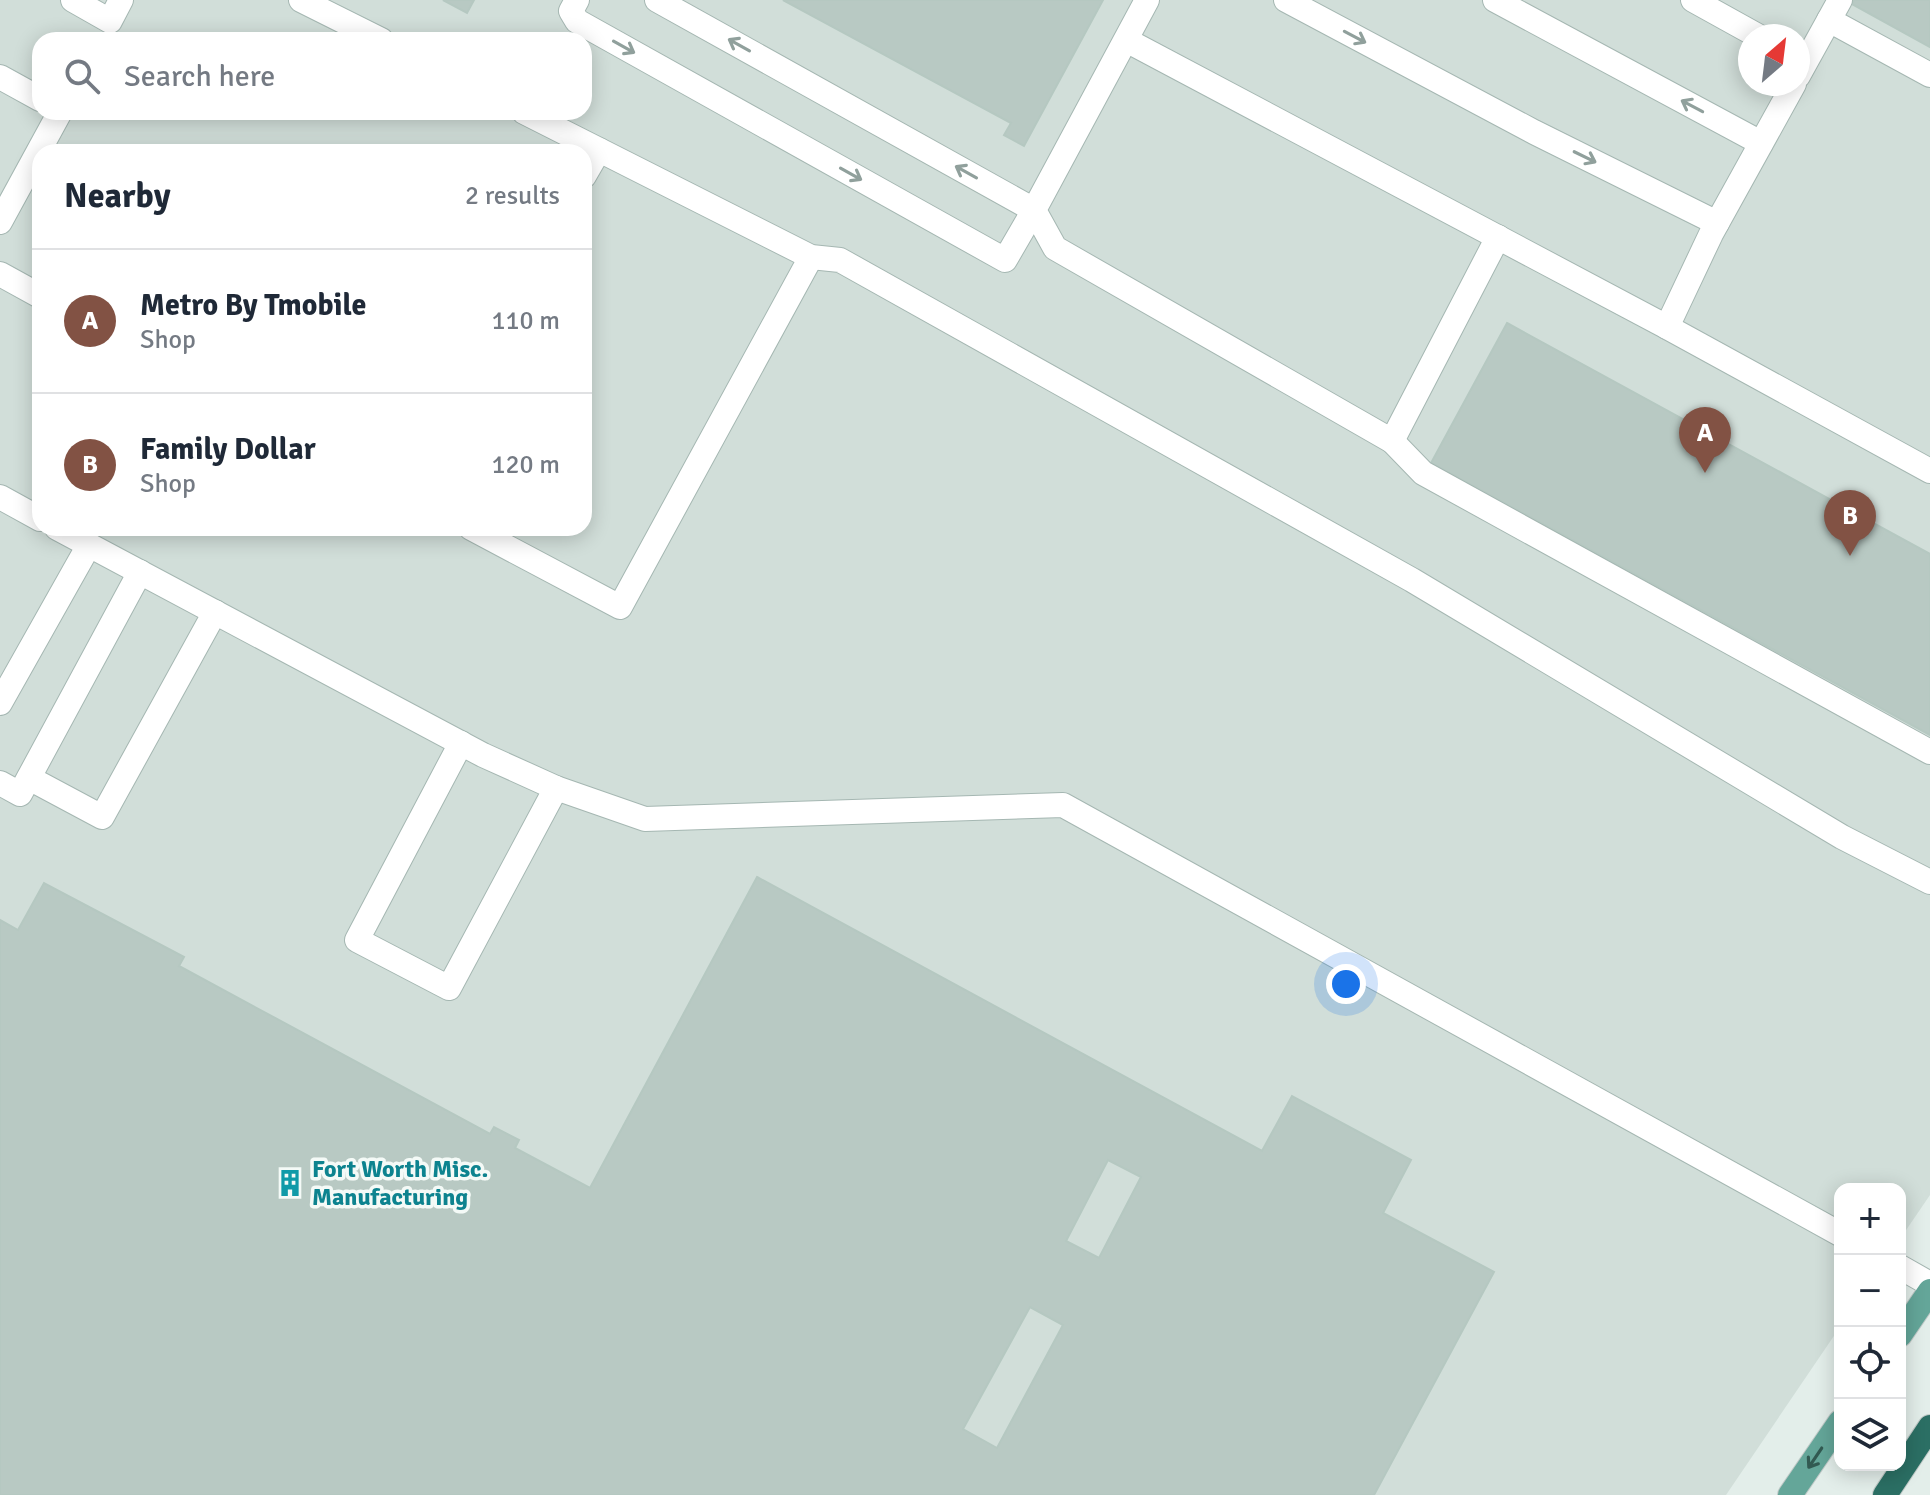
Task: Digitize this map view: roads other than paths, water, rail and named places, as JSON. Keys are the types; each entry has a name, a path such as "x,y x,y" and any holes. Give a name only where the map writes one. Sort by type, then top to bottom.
{"highway":[{"path":"1885,1495 1930,1427"}],"main road":[{"path":"1905,1327 1930,1291"},
{"path":"1790,1495 1834,1431"}],"lane":[{"path":"73,0 110,20"},
{"path":"301,0 365,32"},
{"path":"577,0 571,11 577,21 1005,260 1147,0"},
{"path":"657,0 1034,210 1055,248 1392,441 1423,473 1930,752"},
{"path":"1286,0 1534,132 1717,223"},
{"path":"1495,0 1761,143"},
{"path":"1693,0 1738,25"},
{"path":"1810,50 1834,10 1930,75"},
{"path":"1126,40 1667,327 1930,471"},
{"path":"0,77 32,95"},
{"path":"1667,327 1717,223 1787,96"},
{"path":"43,144 56,120"},
{"path":"540,120 587,144"},
{"path":"592,146 811,257 840,260 1412,580 1842,837 1930,882"},
{"path":"592,162 599,150"},
{"path":"0,222 32,163"},
{"path":"1392,441 1498,237"},
{"path":"486,536 620,607 811,257"},
{"path":"0,274 32,292"},
{"path":"0,497 32,515"},
{"path":"72,536 461,743 556,788 645,819 1063,805 1834,1231"},
{"path":"0,703 89,545"},
{"path":"0,783 20,794 140,572"},
{"path":"29,778 102,817 215,612"},
{"path":"461,743 357,940 449,988 556,788"},
{"path":"1906,1270 1930,1284"}],"place":[{"name":"Metro By Tmobile","path":"1705,473"},
{"name":"Family Dollar","path":"1850,556"},
{"name":"Fort Worth Misc. Manufacturing","path":"290,1183"}]}
